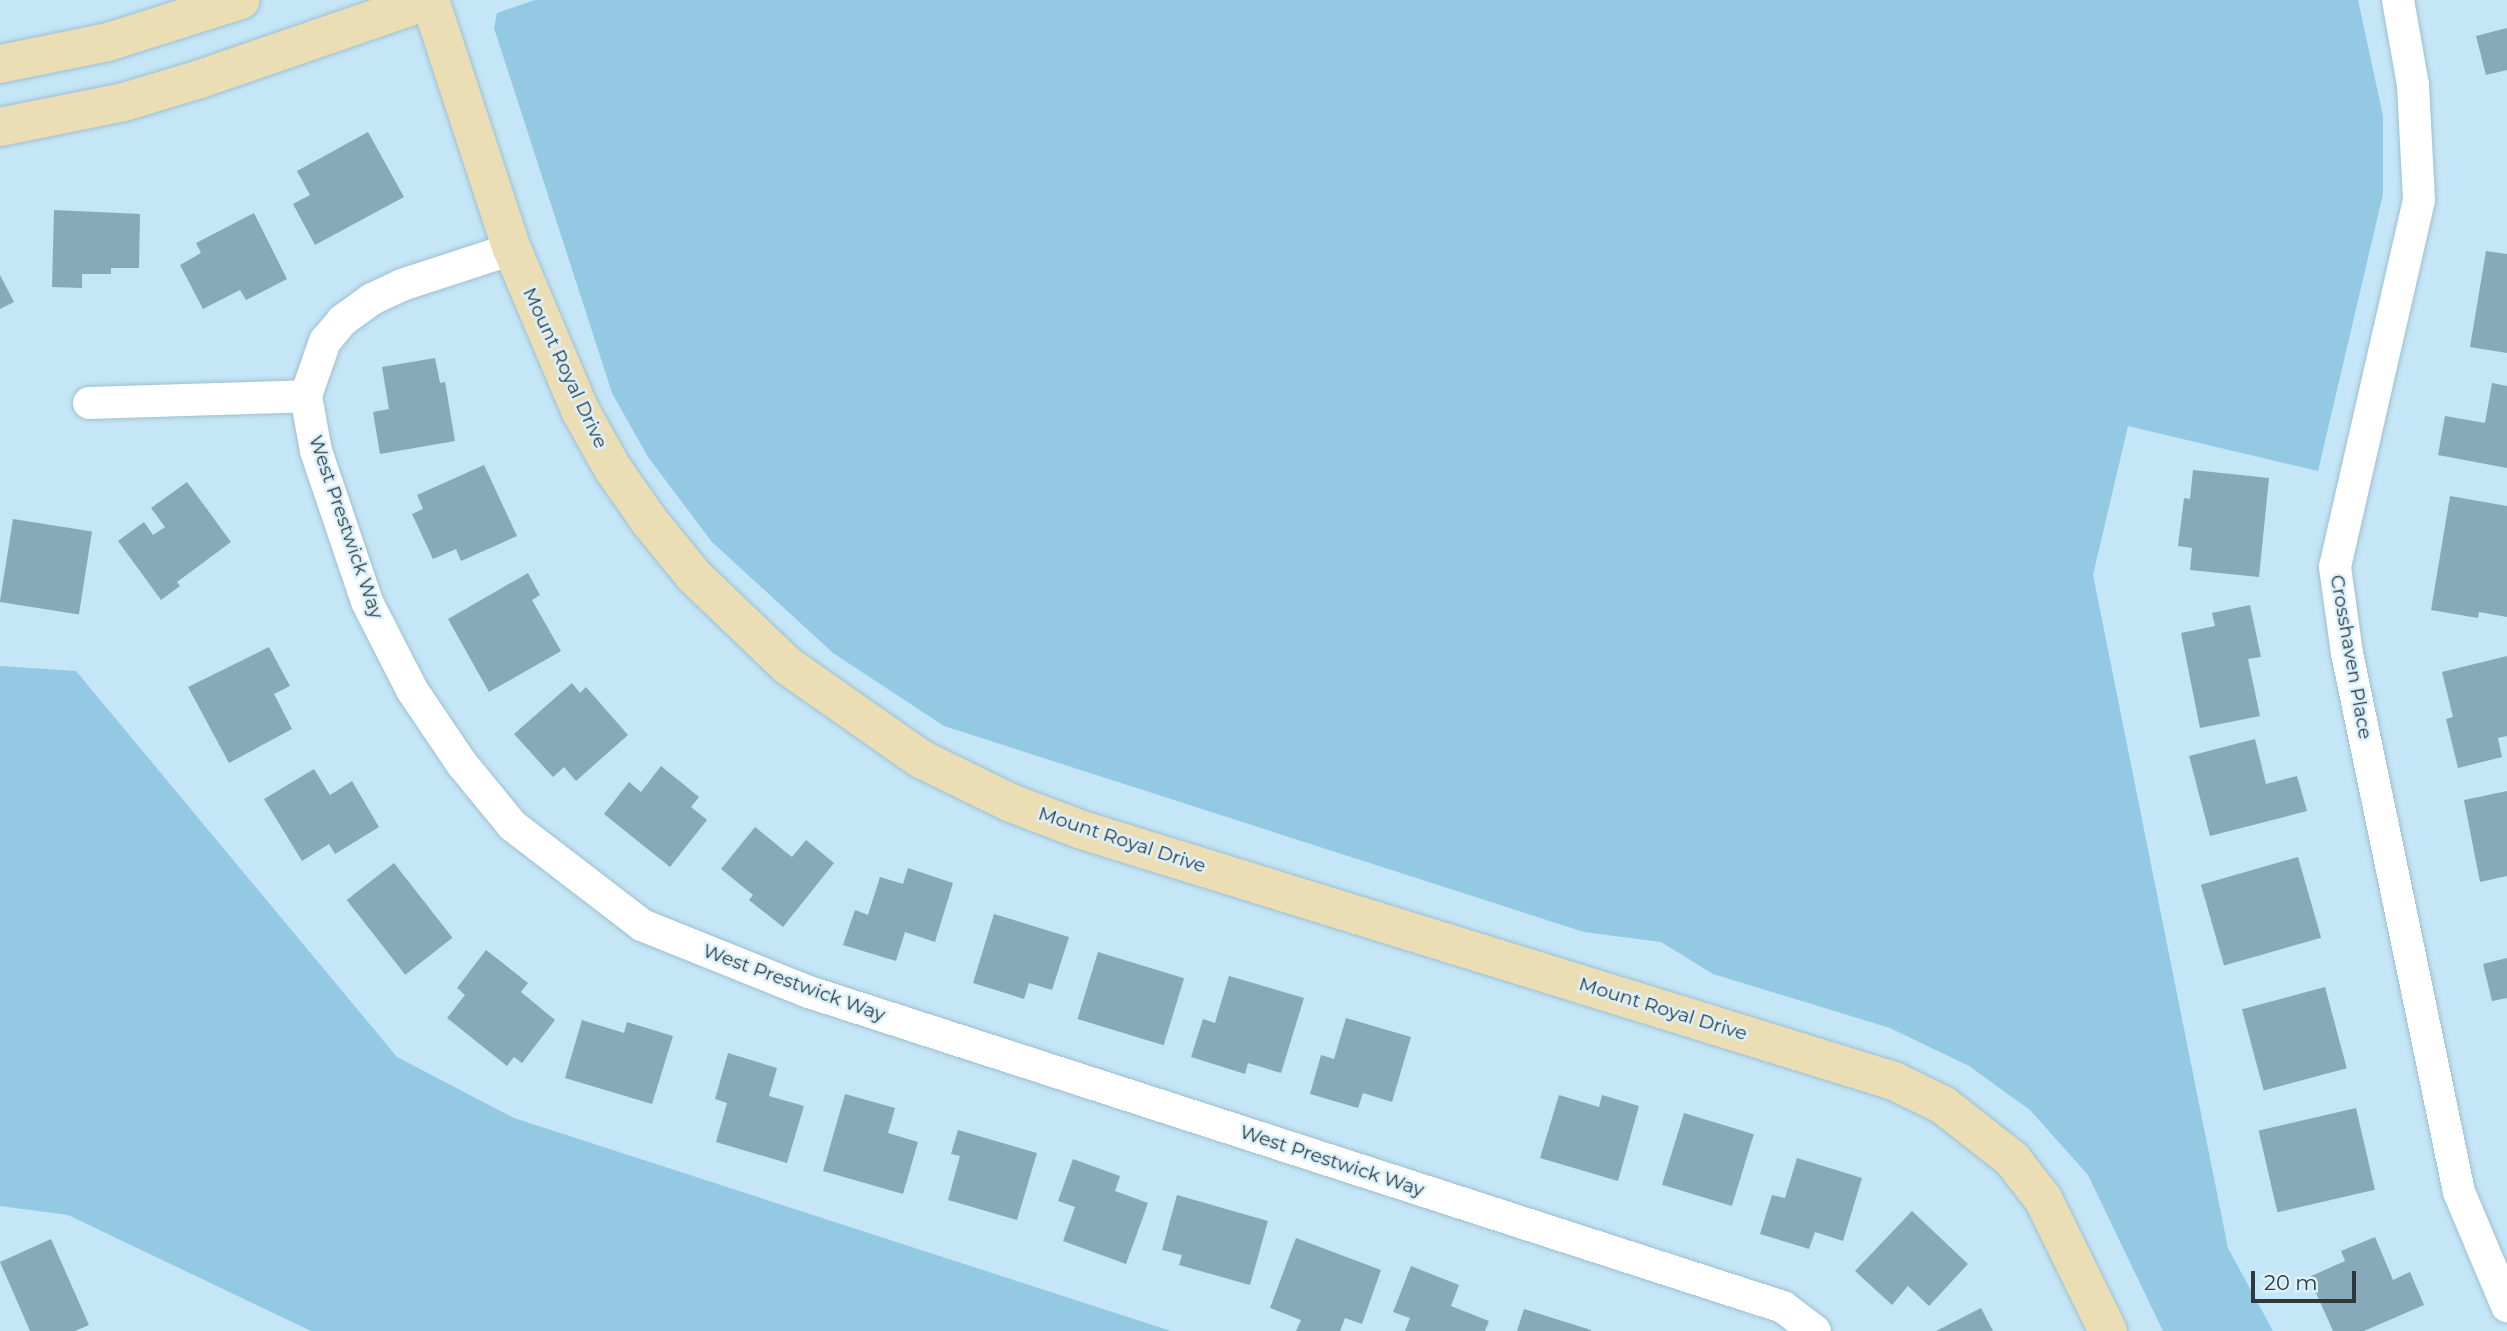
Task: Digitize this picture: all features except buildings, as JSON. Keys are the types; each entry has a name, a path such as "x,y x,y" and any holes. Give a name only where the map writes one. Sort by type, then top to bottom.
{"street":[{"path":"0,64 108,42 241,0"},
{"path":"0,127 124,102 200,79 430,0"},
{"name":"Mount Royal Drive","path":"430,0 512,249 581,412 613,469 650,522 694,576 741,624 788,666 878,731 951,776 1082,830 1894,1081 1943,1105 2012,1160 2043,1199 2108,1331"},
{"name":"Crosshaven Place","path":"2398,0 2413,85 2419,200 2335,567 2347,653 2459,1192 2507,1305"},
{"name":"West Prestwick Way","path":"512,249 402,285 372,299 342,321 325,341 306,396 316,451 368,602 412,690 462,764 513,826 642,925 809,992 1783,1307 1815,1331"},
{"path":"89,403 306,396"}],"shaded area":[{"path":"535,0 2358,0 2383,116 2383,194 2318,471 2128,426 2093,575 2228,1248 2273,1331 2163,1331 2088,1175 2030,1110 1969,1066 1890,1028 1713,974 1661,942 1584,932 944,726 833,653 712,542 648,457 612,393 494,28 497,13"},
{"path":"0,666 76,671 397,1057 514,1118 1171,1331 311,1331 68,1215 0,1206"}]}
